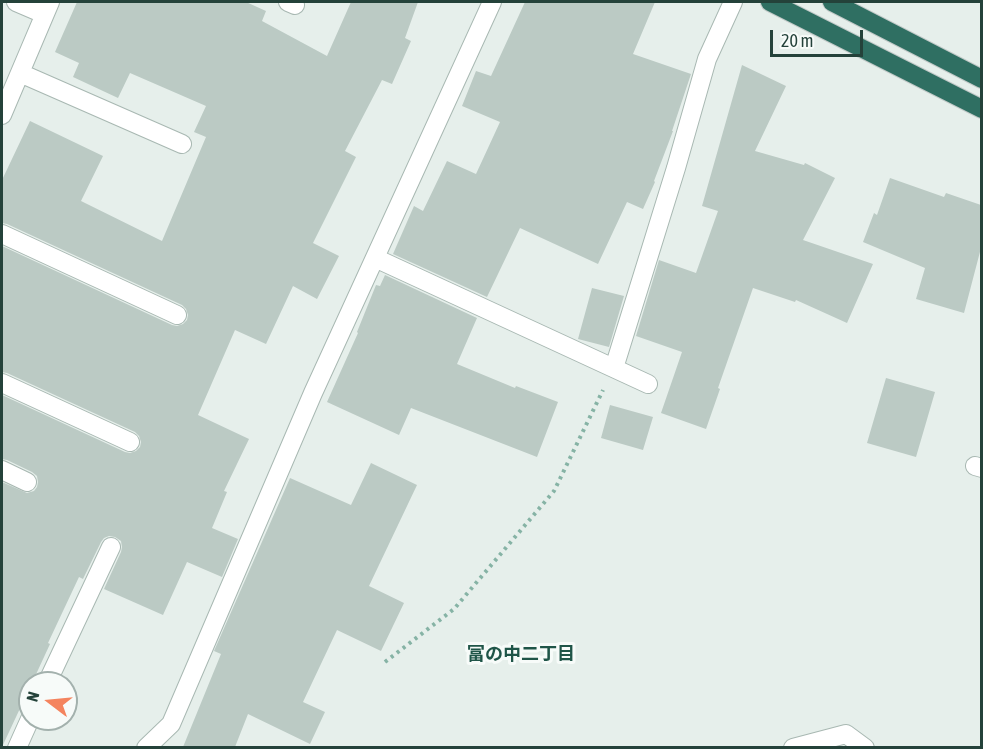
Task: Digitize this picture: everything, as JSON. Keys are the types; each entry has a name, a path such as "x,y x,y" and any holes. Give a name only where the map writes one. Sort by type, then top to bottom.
{"highway":[{"path":"770,2 981,109"},
{"path":"832,2 981,79"}],"lane":[{"path":"2,115 47,8 15,2"},
{"path":"146,747 171,724 313,393 492,2"},
{"path":"614,368 707,59 733,2"},
{"path":"20,73 182,144"},
{"path":"2,234 177,315"},
{"path":"375,258 648,384"},
{"path":"2,383 130,442"},
{"path":"2,470 27,482"},
{"path":"53,671 111,547"},
{"path":"17,747 24,731"},
{"path":"793,747 846,734 865,747"}],"path":[{"path":"385,662 454,609 554,491 614,368"}],"building":[{"path":"77,2 246,2 266,11 262,21 327,56 351,2 418,2 405,38 411,41 392,84 382,80 345,151 356,157 313,243 339,256 317,299 293,286 266,344 235,330 198,415 249,439 224,491 227,492 212,528 238,539 222,577 187,562 163,615 104,589 122,547 121,541 115,537 104,538 83,579 79,577 38,671 18,671 18,713 2,747 2,482 27,493 34,491 38,482 37,476 32,472 2,459 2,395 125,452 136,451 141,442 135,432 2,372 2,246 172,325 183,324 188,315 182,305 2,223 2,180 30,121 103,156 81,201 162,241 206,137 194,132 206,106 130,73 118,98 73,77 79,63 55,52"},
{"path":"525,2 655,2 633,54 691,74 655,182 643,209 627,202 598,264 520,228 487,297 393,254 414,206 423,211 447,161 476,174 500,122 462,106 476,71 491,76"},
{"path":"742,65 786,86 755,151 804,165 805,163 835,178 803,240 873,264 847,323 796,300 795,302 753,288 706,429 661,413 682,352 636,336 659,260 696,273 718,211 702,206"},
{"path":"890,178 944,197 946,193 981,205 981,248 964,313 916,299 925,268 863,242 874,213 877,215"},
{"path":"385,275 477,318 457,364 515,388 516,386 558,402 537,457 411,408 399,435 327,402 358,333 376,285 380,286"},
{"path":"592,288 624,296 609,347 578,339"},
{"path":"886,378 935,392 916,457 867,443"},
{"path":"610,405 653,417 643,450 601,438"},
{"path":"371,463 417,485 369,586 404,603 381,651 337,630 303,702 325,712 310,744 248,714 235,747 183,747 221,654 214,651 290,478 351,505"}],"district":[{"name":"富の中二丁目","path":"521,654"}]}
